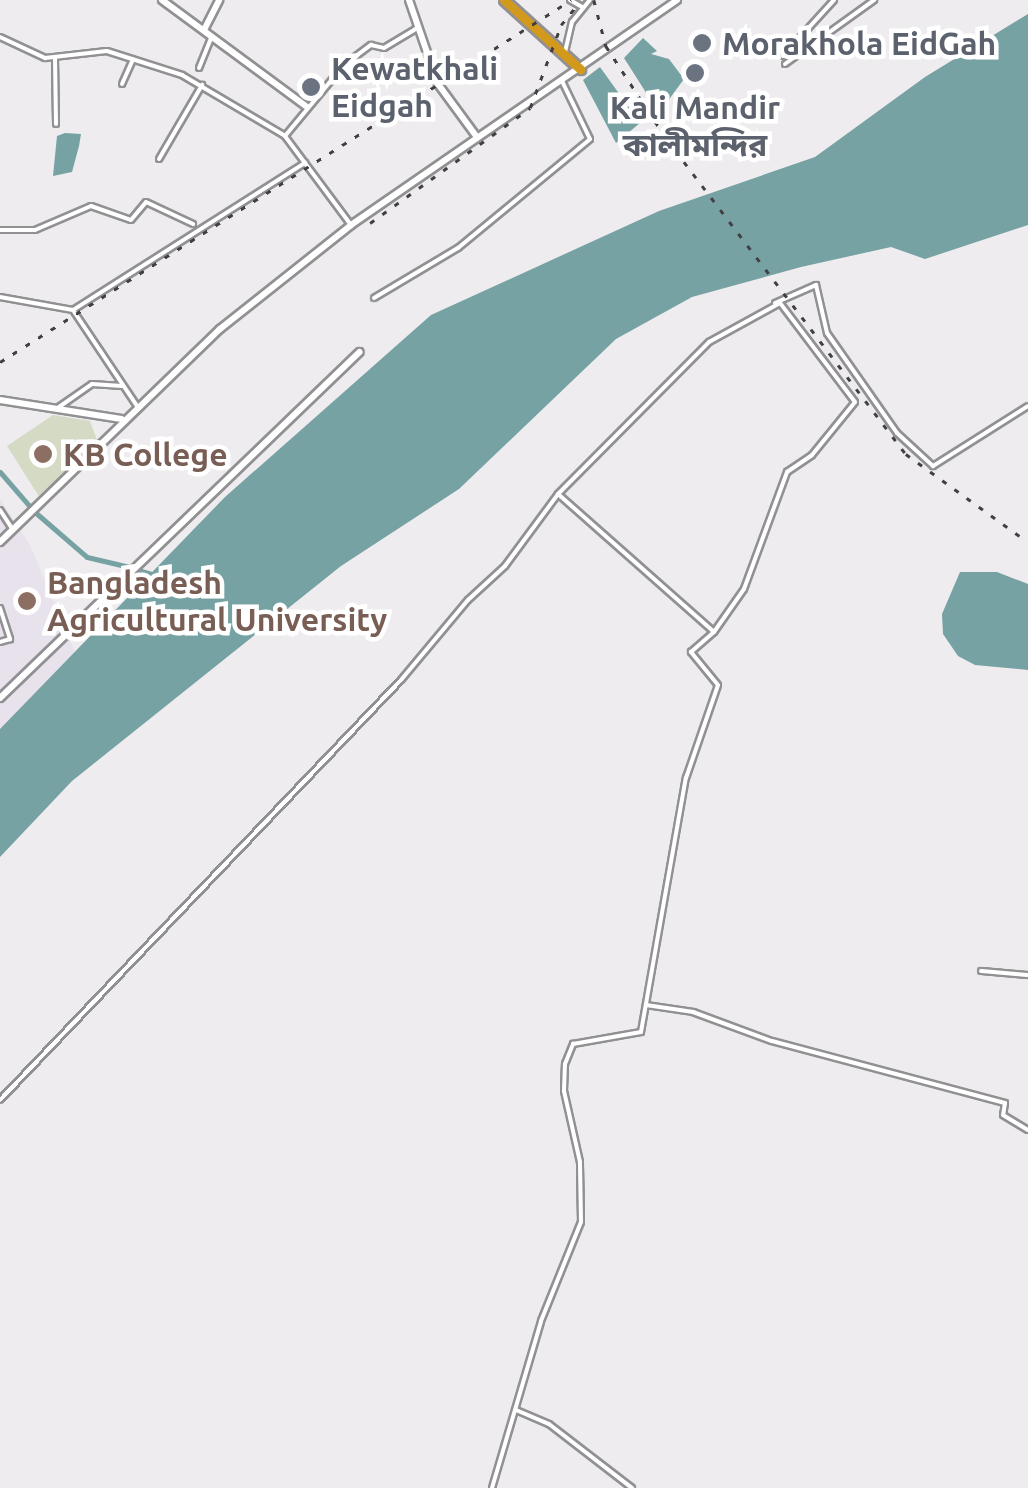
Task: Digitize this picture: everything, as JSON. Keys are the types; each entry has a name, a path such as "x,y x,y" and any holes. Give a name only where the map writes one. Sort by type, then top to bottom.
{"highway":[{"path":"504,0 580,69"}],"street":[{"path":"162,0 307,107"},
{"path":"204,30 219,0"},
{"path":"409,0 438,84 477,137"},
{"path":"570,0 582,7"},
{"path":"565,57 582,7 590,0"},
{"path":"0,542 137,406 350,225 678,0"},
{"path":"783,56 834,0"},
{"path":"785,64 874,0"},
{"path":"285,136 307,107 371,45 384,48 419,28"},
{"path":"0,37 55,59 107,52 202,85 285,136 350,225"},
{"path":"199,68 212,38"},
{"path":"55,59 56,124"},
{"path":"122,84 133,59"},
{"path":"374,298 458,248 590,140 562,82"},
{"path":"159,159 202,85"},
{"path":"0,297 72,310 305,162"},
{"path":"0,230 35,230 91,206 132,220 146,202 194,224"},
{"path":"0,1100 401,680 468,600 506,566 558,494 709,342 768,307 816,285 827,334 896,433 933,466 1028,406"},
{"path":"492,1488 541,1322 581,1222 580,1162 564,1090 568,1052 590,1038 641,1032 669,901 686,778 719,682 691,655 714,632 744,590 787,472 812,455 855,402 792,316 780,303 768,307"},
{"path":"72,310 137,406"},
{"path":"0,698 360,352"},
{"path":"55,409 92,384 123,386"},
{"path":"0,400 124,419"},
{"path":"558,494 714,632"},
{"path":"0,510 12,530"},
{"path":"0,608 10,639 0,642"},
{"path":"981,970 1028,975"},
{"path":"646,1005 693,1012 772,1041 1005,1103 1003,1115 1028,1130"},
{"path":"516,1410 549,1424 632,1488"}],"shaded area":[{"name":"Bangladesh Agricultural University","path":"0,499 30,545 77,657 0,729"}],"green space":[{"path":"53,415 90,421 97,440 40,498 7,446"}],"water":[{"path":"1028,14 1028,225 925,259 891,247 692,297 616,339 459,489 341,566 72,781 0,857 0,729 225,497 431,315 659,211 815,157 925,77"},
{"path":"643,38 657,51 651,54 669,59 684,79 659,113 624,58"},
{"path":"600,67 640,123 616,143 583,80"},
{"path":"81,134 72,172 53,176 57,136"},
{"path":"960,572 997,572 1028,584 1028,670 975,665 958,656 943,634 942,614"}],"waterway":[{"path":"0,472 32,509"},
{"path":"36,513 87,557 134,568"},
{"path":"141,571 158,576"}],"railway":[{"path":"0,362 571,0"},
{"path":"594,0 606,46 666,138 906,454 1028,542"},
{"path":"370,223 530,108 561,25 579,3"}],"place":[{"name":"Morakhola EidGah","path":"702,43"},
{"name":"Kali Mandir কালীমন্দির","path":"695,73"},
{"name":"Kewatkhali Eidgah","path":"311,87"},
{"name":"KB College","path":"43,454"},
{"name":"Bangladesh Agricultural University","path":"27,601"}]}
